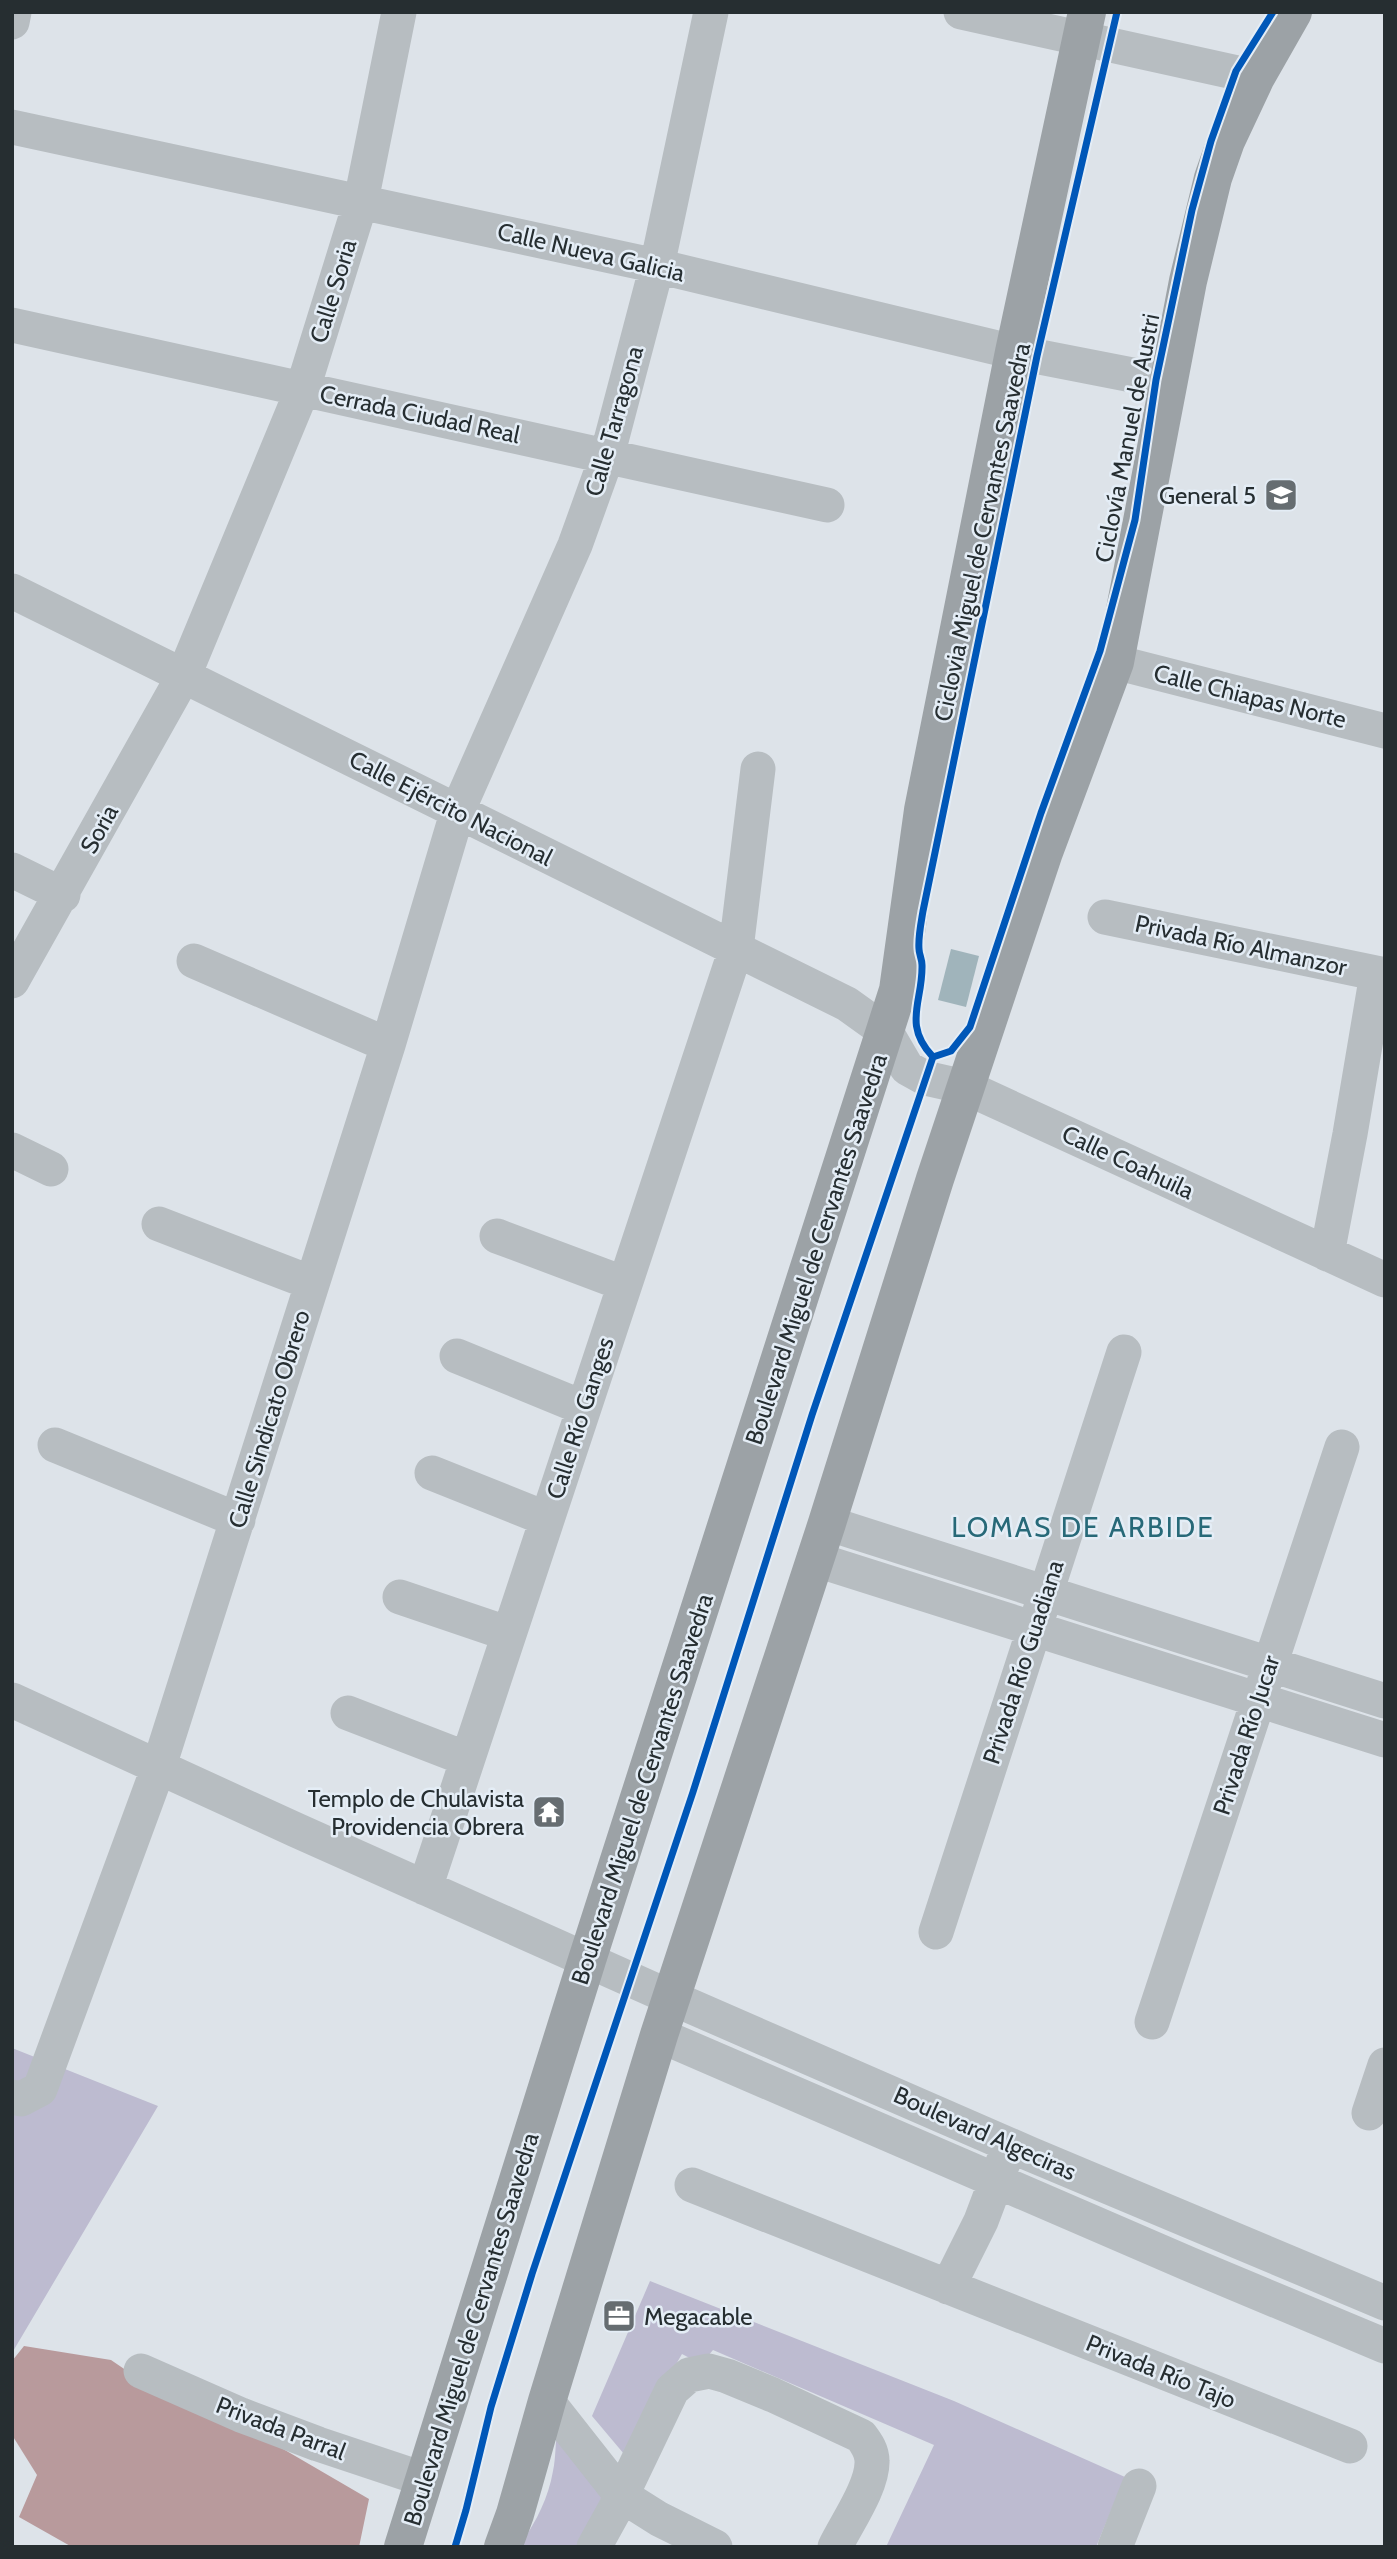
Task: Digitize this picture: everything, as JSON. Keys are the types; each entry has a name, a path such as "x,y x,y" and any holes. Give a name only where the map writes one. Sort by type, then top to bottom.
{"main road":[{"path":"503,2547 519,2502 547,2401 659,2035 827,1523 965,1087 1044,852 1115,662 1188,281 1213,178 1226,141 1256,77 1293,12"},
{"name":"Boulevard Miguel de Cervantes Saavedra","path":"403,2547 587,1960 898,990 923,810 1014,352 1083,26"}],"street":[{"path":"12,22 14,12"},
{"name":"Calle Soria","path":"184,675 303,388 360,201 399,12"},
{"name":"Calle Tarragona","path":"458,810 575,545 607,456 657,266 711,12"},
{"path":"961,12 1083,26 1256,77"},
{"name":"Calle Nueva Galicia","path":"12,127 657,266 1014,352 1168,382"},
{"name":"Cerrada Ciudad Real","path":"12,325 827,505"},
{"name":"Calle Ejército Nacional","path":"12,591 847,1004 886,1032"},
{"name":"Calle Chiapas Norte","path":"1115,662 1385,731"},
{"name":"Soria","path":"12,981 63,895 184,675"},
{"name":"Calle Río Ganges","path":"425,1888 736,949 758,769"},
{"name":"Calle Sindicato Obrero","path":"12,2097 21,2099 40,2089 159,1766 388,1045 458,810"},
{"path":"12,870 63,895"},
{"name":"Privada Río Almanzor","path":"1105,917 1381,974 1350,1134 1338,1259"},
{"path":"194,961 388,1045"},
{"name":"Calle Coahuila","path":"886,1032 907,1069 925,1078 965,1087 1385,1280"},
{"path":"1338,1259 1385,1075"},
{"path":"12,1150 51,1170"},
{"path":"159,1224 312,1283"},
{"path":"497,1236 625,1284"},
{"name":"Privada Río Guadiana","path":"936,1932 1124,1352"},
{"path":"457,1356 584,1408"},
{"path":"55,1445 238,1520"},
{"name":"Privada Río Jucar","path":"1152,2022 1342,1447"},
{"path":"432,1473 547,1519"},
{"path":"827,1523 1385,1701"},
{"path":"814,1559 1385,1740"},
{"path":"400,1597 509,1634"},
{"name":"Boulevard Algeciras","path":"12,1700 672,1998 1385,2303"},
{"path":"348,1713 467,1759"},
{"name":"Boulevard Algeciras","path":"659,2035 1274,2301 1385,2346"},
{"path":"1369,2113 1385,2066"},
{"path":"960,2291 981,2221 1007,2185 1020,2149"},
{"name":"Privada Río Tajo","path":"692,2185 1350,2446"},
{"name":"Privada Parral","path":"141,2371 318,2445 424,2479"},
{"path":"594,2547 672,2390 689,2375 709,2371 808,2411 861,2437 868,2446 872,2458 868,2481 835,2547"},
{"path":"547,2401 621,2495 706,2545"},
{"path":"1115,2547 1139,2486"}],"shaded area":[{"path":"12,2048 158,2106 12,2353"},
{"path":"650,2281 954,2401 1125,2477 1096,2547 886,2547 934,2445 713,2350 701,2364 682,2354 624,2454 592,2416"},
{"path":"24,2346 111,2360 158,2392 254,2432 369,2499 359,2547 72,2547 19,2517 37,2475 12,2435 12,2361"},
{"path":"558,2427 602,2497 578,2547 519,2547 548,2492"}],"building":[{"path":"951,949 979,956 966,1007 938,1000"}],"cycle path":[{"name":"Ciclovia Miguel de Cervantes Saavedra","path":"933,1057 918,1034 916,1023 922,963 919,944 923,911 1037,356 1117,12"},
{"name":"Ciclovía Manuel de Austri","path":"933,1057 951,1051 970,1027 1041,813 1100,651 1135,520 1156,380 1192,210 1211,141 1236,71 1273,12"},
{"path":"455,2547 491,2407 532,2274 693,1792 812,1415 933,1057"}],"place":[{"name":"General 5","path":"1281,495"},
{"name":"Templo de Chulavista Providencia Obrera","path":"549,1812"},
{"name":"Megacable","path":"619,2316"}],"district":[{"name":"LOMAS DE ARBIDE","path":"1083,1527"}]}
